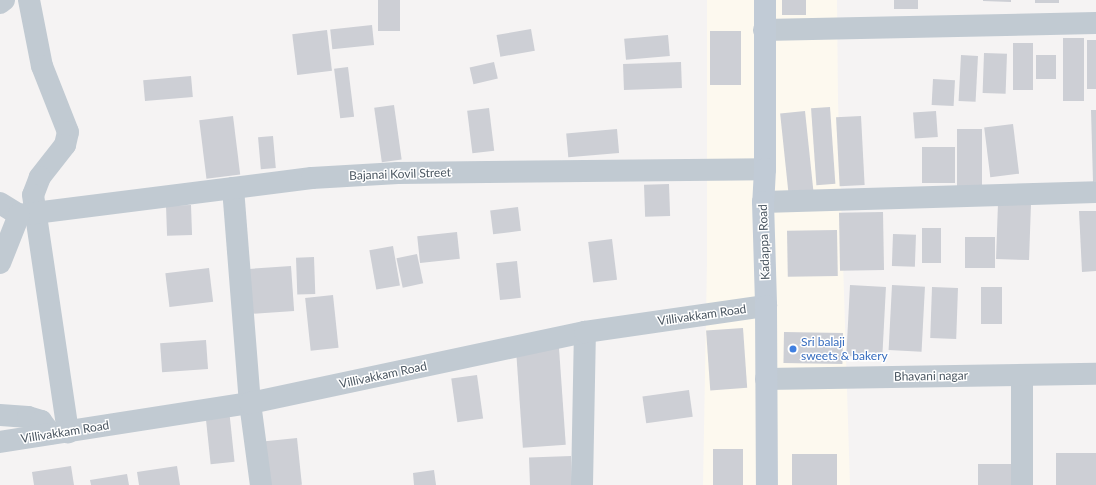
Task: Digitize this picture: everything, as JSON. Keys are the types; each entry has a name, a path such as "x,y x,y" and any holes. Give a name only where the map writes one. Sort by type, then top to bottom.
{"main road":[{"name":"Kadappa Road","path":"764,0 765,169 762,202 766,306 767,485"}],"street":[{"path":"0,4 4,0"},
{"path":"0,263 28,214 40,177 64,145 68,132 42,66 29,0"},
{"path":"764,30 1096,23"},
{"name":"Bajanai Kovil Street","path":"28,214 312,178 398,173 765,169"},
{"path":"233,188 250,403 261,485"},
{"path":"762,202 1096,192"},
{"path":"0,203 28,214"},
{"path":"28,214 60,433"},
{"name":"Villivakkam Road","path":"0,442 250,403 585,332 766,306"},
{"path":"582,485 585,332"},
{"name":"Bhavani nagar","path":"766,379 1096,374"},
{"path":"1022,375 1022,485"},
{"path":"0,415 28,417 41,421 60,433"}],"shaded area":[{"path":"707,0 837,0 838,101 850,485 703,485 707,262"}],"building":[{"path":"378,0 400,0 400,31 378,31"},
{"path":"782,0 806,0 806,15 782,15"},
{"path":"894,0 918,0 918,9 894,9"},
{"path":"1011,0 1011,2 983,1"},
{"path":"1035,0 1059,0 1059,3 1035,3"},
{"path":"372,25 374,45 332,49 330,29"},
{"path":"531,29 535,51 500,57 497,35"},
{"path":"327,30 332,71 297,75 292,34"},
{"path":"710,31 741,31 741,85 710,85"},
{"path":"668,35 670,56 626,60 624,39"},
{"path":"1063,38 1084,38 1084,101 1063,101"},
{"path":"1087,40 1096,40 1096,89 1087,89"},
{"path":"1013,43 1033,43 1033,90 1013,90"},
{"path":"984,53 1007,54 1006,94 983,93"},
{"path":"961,55 978,56 976,102 959,101"},
{"path":"1036,55 1056,55 1056,79 1036,79"},
{"path":"494,62 498,79 473,84 470,68"},
{"path":"681,62 682,88 624,90 623,64"},
{"path":"348,67 354,117 340,118 334,69"},
{"path":"191,76 193,97 145,101 143,80"},
{"path":"933,79 955,80 954,106 932,105"},
{"path":"394,105 402,159 382,162 374,108"},
{"path":"830,107 835,184 816,185 811,108"},
{"path":"489,108 494,151 472,153 467,111"},
{"path":"1091,110 1096,110 1096,181 1093,182"},
{"path":"805,111 814,193 789,195 780,114"},
{"path":"936,111 938,137 915,139 913,113"},
{"path":"233,116 240,175 206,179 199,120"},
{"path":"861,116 865,185 840,186 836,117"},
{"path":"1013,124 1019,174 990,177 984,128"},
{"path":"617,129 619,153 568,157 566,133"},
{"path":"957,129 982,129 982,187 957,187"},
{"path":"273,136 276,168 261,169 258,137"},
{"path":"922,147 955,147 955,183 922,183"},
{"path":"669,184 670,216 645,217 644,185"},
{"path":"998,203 1031,204 1029,260 996,259"},
{"path":"191,205 192,235 167,236 166,206"},
{"path":"518,207 521,231 493,234 490,210"},
{"path":"1079,211 1096,211 1096,271 1082,272"},
{"path":"883,212 884,270 840,271 839,213"},
{"path":"922,228 941,228 941,263 922,263"},
{"path":"837,230 838,276 788,277 787,231"},
{"path":"457,232 460,259 420,263 417,236"},
{"path":"893,234 916,235 915,267 892,266"},
{"path":"965,237 995,237 995,268 965,268"},
{"path":"612,239 617,280 593,283 588,242"},
{"path":"393,246 400,285 376,290 369,250"},
{"path":"417,254 423,283 403,288 396,258"},
{"path":"314,257 315,294 297,295 296,258"},
{"path":"517,261 521,298 500,300 496,263"},
{"path":"291,266 294,311 252,314 249,269"},
{"path":"209,268 213,302 169,307 165,273"},
{"path":"850,285 886,287 882,358 846,356"},
{"path":"892,285 925,287 922,352 889,350"},
{"path":"932,287 958,288 956,339 930,338"},
{"path":"981,287 1002,287 1002,324 981,324"},
{"path":"333,295 339,348 311,351 305,298"},
{"path":"743,328 747,388 710,390 706,331"},
{"path":"784,332 843,333 842,364 783,363"},
{"path":"206,340 208,369 162,372 160,343"},
{"path":"559,348 566,445 523,448 516,351"},
{"path":"477,375 483,419 457,422 451,379"},
{"path":"689,390 693,417 646,423 642,397"},
{"path":"229,409 235,462 211,464 205,412"},
{"path":"297,438 302,485 270,485 265,441"},
{"path":"713,449 743,449 743,485 713,485"},
{"path":"1056,453 1096,453 1096,485 1056,485"},
{"path":"792,454 837,454 837,485 792,485"},
{"path":"571,456 572,485 530,485 529,457"},
{"path":"978,464 1013,464 1013,485 978,485"},
{"path":"71,466 74,485 34,485 32,472"},
{"path":"177,466 180,485 139,485 137,472"},
{"path":"434,470 436,485 414,485 413,473"},
{"path":"127,474 129,485 91,485 90,480"}],"place":[{"name":"Sri balaji sweets & bakery","path":"793,349"}]}
